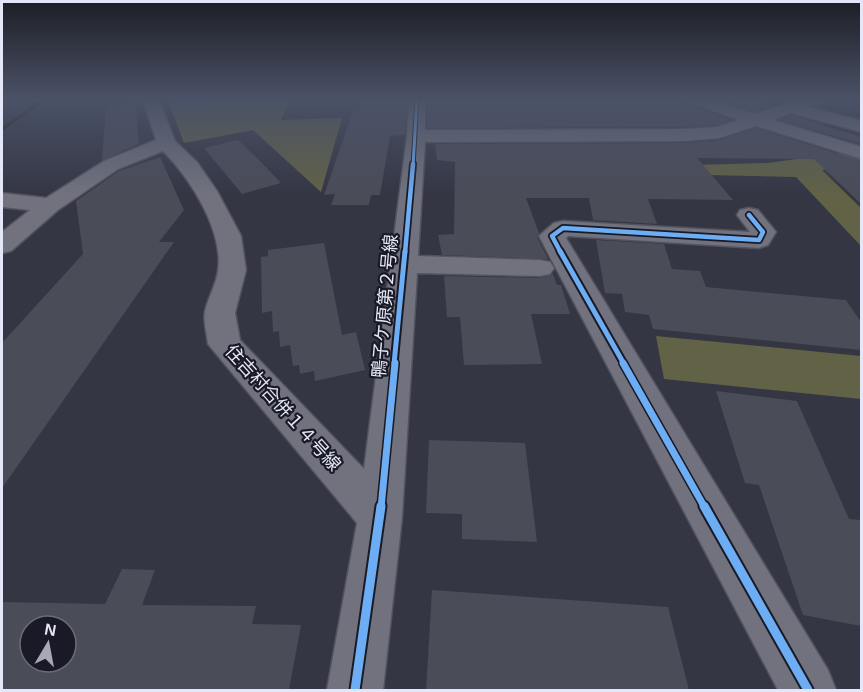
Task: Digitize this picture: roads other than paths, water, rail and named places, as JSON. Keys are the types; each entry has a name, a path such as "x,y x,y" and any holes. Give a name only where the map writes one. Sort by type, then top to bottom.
{"street":[{"name":"住吉村合併１４号線","path":"161,130 166,143 195,174 228,236 232,270 220,313 224,344 380,517"},
{"name":"鴨子ケ原第２号線","path":"380,517 416,130"},
{"path":"416,136 684,135 724,130"},
{"path":"789,130 861,153"},
{"path":"2,245 50,205 111,165 166,143"},
{"path":"2,200 50,205"},
{"path":"749,215 763,232 759,240 563,228 552,236 808,690"},
{"path":"404,264 540,268"},
{"path":"355,690 380,517"}]}
